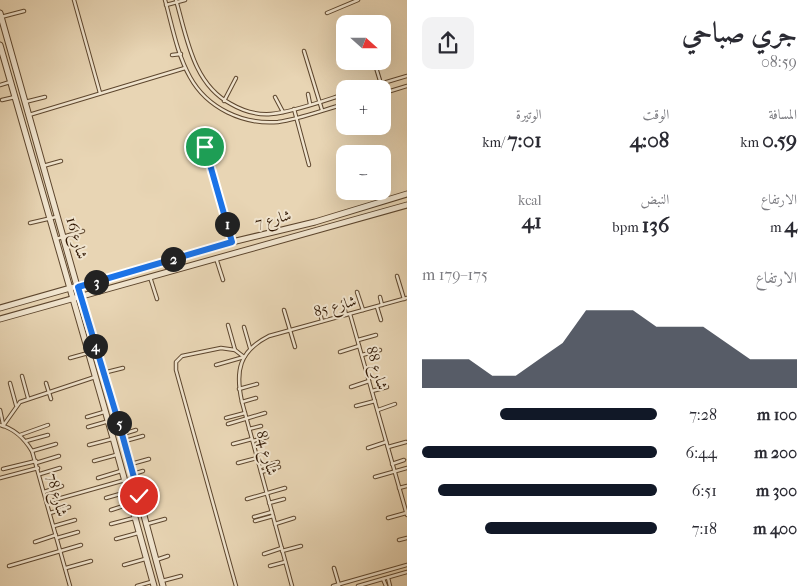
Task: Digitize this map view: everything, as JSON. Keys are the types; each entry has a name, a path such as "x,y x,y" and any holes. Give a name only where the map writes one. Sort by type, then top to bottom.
{"street":[{"name":"شارع 16","path":"1,15 80,296 118,419 163,584"},
{"name":"شارع 16","path":"0,45 154,584"},
{"path":"26,137 34,134"},
{"name":"شارع 7","path":"0,308 70,290 232,242 315,222 407,194"},
{"name":"شارع 7","path":"0,319 407,205"},
{"path":"85,344 94,341"}],"lane":[{"path":"74,0 100,93"},
{"path":"165,0 186,68 198,89 228,113 253,121 279,122 336,106"},
{"path":"166,5 185,0"},
{"path":"327,13 358,0"},
{"path":"176,1 196,66 208,87 223,100 249,112 271,114 336,97"},
{"path":"1,15 24,11"},
{"path":"304,51 322,110"},
{"path":"172,55 181,54"},
{"path":"29,115 186,68"},
{"path":"391,81 407,76"},
{"path":"223,100 236,78"},
{"path":"0,85 10,82"},
{"path":"391,91 407,86"},
{"path":"308,94 310,104"},
{"path":"26,102 46,96"},
{"path":"2,100 15,97"},
{"path":"276,97 282,112"},
{"path":"294,109 309,165"},
{"path":"205,147 232,242"},
{"path":"43,166 61,161"},
{"path":"30,223 58,217"},
{"path":"55,239 83,231"},
{"path":"216,258 223,280"},
{"path":"397,276 405,298"},
{"path":"150,277 157,299"},
{"path":"357,292 363,310"},
{"path":"380,297 382,305"},
{"name":"شارع 85","path":"269,336 405,298"},
{"name":"شارع 88","path":"343,302 362,355 407,514"},
{"path":"376,306 381,320"},
{"path":"319,309 322,321"},
{"path":"284,310 295,347"},
{"path":"228,325 235,350"},
{"path":"244,327 250,348"},
{"path":"357,340 376,335"},
{"name":"شارع 84","path":"269,336 250,348 244,357 240,368 239,389 292,586"},
{"path":"340,352 359,346"},
{"path":"236,586 176,370 176,362 182,356 221,348 235,350 244,357"},
{"path":"362,355 380,350"},
{"path":"70,358 88,353"},
{"path":"216,364 244,357"},
{"path":"103,374 123,368"},
{"path":"22,376 28,398"},
{"path":"2,425 16,405 28,398 95,377"},
{"path":"351,386 369,381"},
{"path":"10,383 16,405"},
{"path":"46,383 51,398"},
{"path":"239,389 257,384"},
{"path":"372,391 387,387"},
{"path":"242,402 256,398"},
{"path":"356,406 375,401"},
{"path":"377,410 395,404"},
{"path":"0,410 2,425"},
{"path":"87,417 106,411"},
{"path":"226,418 245,413"},
{"path":"228,424 265,413"},
{"path":"88,427 118,419"},
{"name":"شارع 78","path":"2,425 20,435 32,451 70,586"},
{"path":"20,435 48,425"},
{"path":"249,429 261,426"},
{"path":"122,434 136,430"},
{"path":"26,441 48,435"},
{"path":"124,442 143,436"},
{"path":"233,444 267,437"},
{"path":"89,445 113,438"},
{"path":"368,448 386,442"},
{"path":"388,447 406,442"},
{"path":"32,451 56,444"},
{"path":"94,462 118,455"},
{"path":"3,469 59,456"},
{"path":"238,463 257,458"},
{"path":"130,465 149,460"},
{"path":"392,464 404,460"},
{"path":"260,467 278,462"},
{"path":"261,472 279,467"},
{"path":"0,478 38,468"},
{"path":"40,474 60,468"},
{"path":"376,477 407,468"},
{"path":"98,478 122,471"},
{"path":"133,474 142,471"},
{"path":"47,502 125,480"},
{"path":"44,492 62,486"},
{"path":"399,488 407,486"},
{"path":"248,499 286,488"},
{"path":"111,510 131,504 139,498 157,491"},
{"path":"106,498 128,492"},
{"path":"269,503 284,499"},
{"path":"50,512 69,507"},
{"path":"254,519 272,514"},
{"path":"388,518 407,514"},
{"path":"112,524 135,517"},
{"path":"275,524 294,518"},
{"path":"146,524 164,519"},
{"path":"54,526 75,520"},
{"path":"35,542 78,532"},
{"path":"116,539 139,532"},
{"path":"399,540 407,538"},
{"path":"9,566 81,545"},
{"path":"264,554 301,546"},
{"path":"156,560 168,556"},
{"path":"124,565 147,558"},
{"path":"65,568 90,561"},
{"path":"270,566 285,562"},
{"path":"333,586 407,565"},
{"path":"334,568 338,584"},
{"path":"358,586 407,572"},
{"path":"163,584 181,576"},
{"path":"388,578 390,586"},
{"path":"383,579 386,586"},
{"path":"137,586 154,584"}],"route":[{"path":"139,496 78,287 232,242 205,147"}]}
